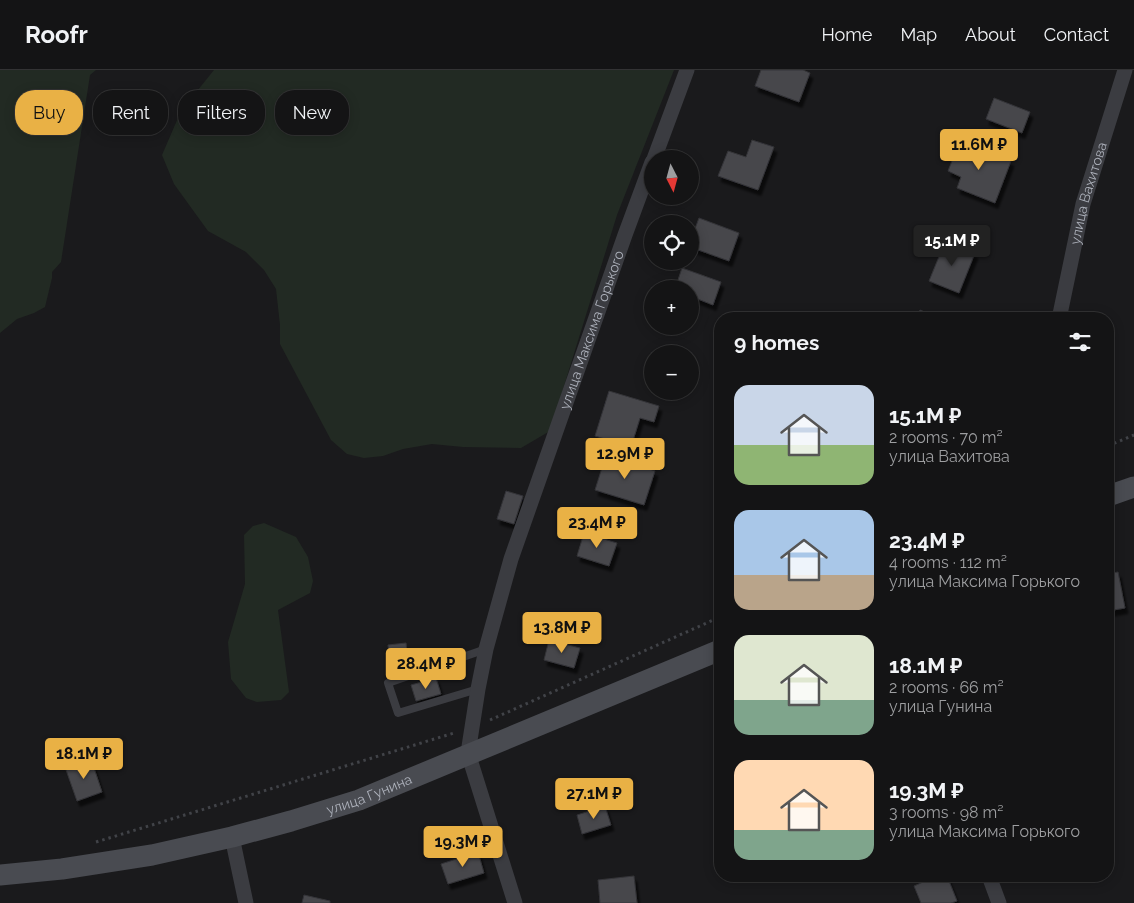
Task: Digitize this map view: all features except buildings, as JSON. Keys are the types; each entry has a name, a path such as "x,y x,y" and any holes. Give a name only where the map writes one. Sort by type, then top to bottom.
{"main road":[{"path":"1114,494 1134,486"},
{"name":"улица Гунина","path":"0,875 62,869 152,855 291,822 359,800 468,753 714,652"}],"street":[{"name":"улица Максима Горького","path":"657,150 687,70"},
{"name":"улица Вахитова","path":"1060,312 1083,204 1125,70"},
{"name":"улица Максима Горького","path":"515,903 468,753 478,689 486,649 511,559 644,184"},
{"path":"232,837 246,903"},
{"path":"991,882 999,903"}],"lane":[{"path":"478,689 398,714 388,683 486,649"}],"path":[{"path":"1114,443 1134,435"},
{"path":"94,842 472,728 714,620"}],"shaded area":[{"path":"0,70 96,70 90,75 83,120 83,90 15,90 15,135 81,135 61,262 52,272 45,307 17,319 0,333"},
{"path":"214,70 674,70 617,215 550,431 521,448 463,447 432,444 403,449 383,456 364,458 347,454 331,440 280,344 276,289 264,270 246,252 208,231 174,184 162,155 178,118 178,135 265,135 265,90 198,90"},
{"path":"264,523 296,537 308,557 313,581 310,593 278,610 289,692 281,700 257,702 246,698 231,679 228,642 245,584 244,535 253,526"}]}
